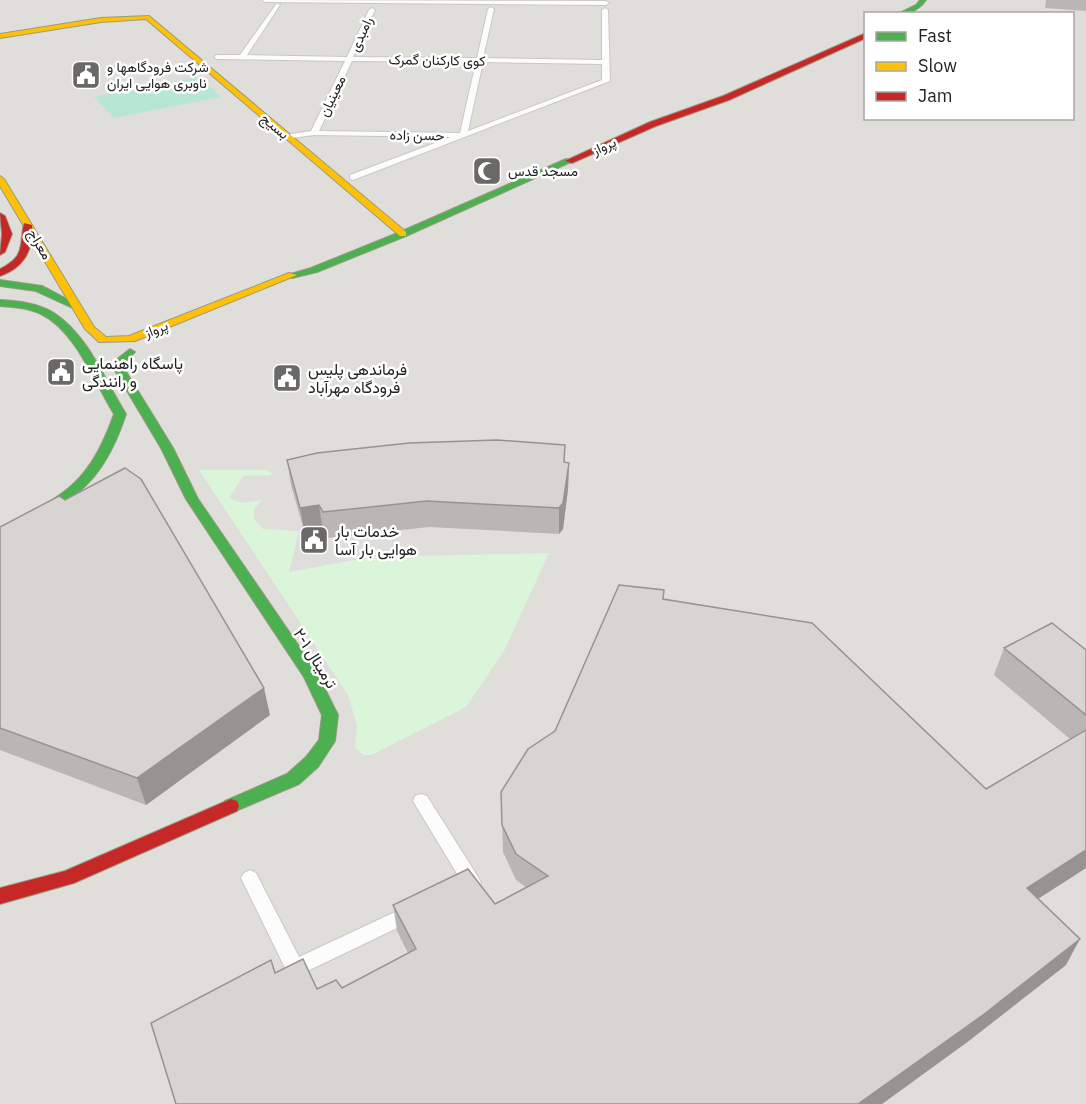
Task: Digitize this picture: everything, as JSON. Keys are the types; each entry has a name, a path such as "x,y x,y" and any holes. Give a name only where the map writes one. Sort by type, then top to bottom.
{"main road":[{"path":"0,36 101,20 127,12 131,7 129,0"},
{"path":"905,12 918,6 923,0"},
{"path":"918,12 930,6 934,0"},
{"name":"بسیج","path":"101,20 147,17 403,234"},
{"name":"پرواز","path":"78,309 97,337 113,341 131,339 288,276 314,270 403,234 653,124 726,98 864,35"},
{"name":"معراج","path":"0,179 78,309"},
{"path":"0,252 8,238 3,221"},
{"path":"0,273 24,257 31,242 27,222"},
{"name":"پرواز","path":"79,351 98,355 130,352 286,287 314,270"},
{"path":"0,283 36,286 58,293 78,309"},
{"path":"0,303 28,307 52,316 69,335 120,414 112,441 101,463 78,489 0,535"},
{"path":"93,372 94,366 101,362 111,361 116,364 120,358 130,352"},
{"name":"ترمینال ۱-۲","path":"0,896 68,878 293,779 312,762 327,741 330,715 310,675 192,499 167,447 116,364"}],"street":[{"path":"265,0 606,7 606,81 353,177"},
{"path":"242,57 277,5"},
{"name":"حسن زاده","path":"288,137 314,133 463,135 491,9"},
{"name":"رامبدی","path":"350,58 372,10"},
{"name":"کوی کارکنان گمرک","path":"217,57 606,62"},
{"name":"معینیان","path":"314,133 350,58"},
{"path":"420,801 472,883 451,893"},
{"path":"250,878 295,968 430,903"}],"shaded area":[{"path":"0,0 1086,0 1086,1104 0,1104"},
{"path":"617,0 697,0 704,4 692,7 668,7 676,49 647,49 641,6 618,6"},
{"path":"716,8 750,18 845,34 722,91 671,67 669,59 671,51 759,62 761,58 688,49 691,47 682,46 681,35 689,34 702,15 699,12"},
{"path":"323,135 393,136 393,139 420,148 347,173 315,146"},
{"path":"0,325 21,358 0,363"},
{"path":"0,952 23,957 24,1006 0,1018"}],"green space":[{"path":"199,77 221,97 114,118 94,97"},
{"path":"199,470 268,470 273,475 243,476 229,498 242,503 262,500 254,509 254,519 263,529 299,531 289,572 370,557 549,553 504,651 466,707 371,755 364,755 355,748 357,725 348,695"}],"building":[{"path":"497,440 565,445 564,462 569,463 563,503 559,508 427,501 323,512 319,505 300,508 287,460 317,453 409,443"},
{"path":"125,468 141,479 264,688 137,778 0,728 0,527 59,496 65,500"},
{"path":"619,585 664,590 663,599 812,623 986,789 1086,730 1086,850 1027,888 1080,939 983,1015 858,1104 176,1104 151,1023 271,960 275,973 303,959 317,989 336,980 342,988 416,949 393,905 468,869 495,904 548,876 516,854 502,825 501,792 528,749 555,731"},
{"path":"1052,623 1086,650 1086,715 1004,648"}],"traffic: fast":[{"path":"905,12 918,6 923,0"},
{"path":"292,275 314,270 403,234 569,161"},
{"path":"0,283 38,288 73,305"},
{"path":"0,303 38,309 61,323 89,360 120,414 111,440 89,477 60,501 0,535"},
{"path":"130,352 116,364 167,448 192,499 311,675 330,715 327,741 312,762 293,779 231,806"}],"traffic: slow":[{"path":"0,36 101,20 147,17 403,234"},
{"path":"0,179 90,329 103,340 131,339 292,275"}],"traffic: jam":[{"path":"569,161 653,124 726,98 864,36"},
{"path":"0,216 7,234 0,252"},
{"path":"0,273 14,265 23,254 28,241 27,225"},
{"path":"0,896 68,878 231,806"}],"place":[{"name":"شرکت فرودگاهها و ناوبری هوایی ایران","path":"86,75"},
{"name":"مسجد قدس","path":"487,171"},
{"name":"پاسگاه راهنمایی و رانندگی","path":"61,372"},
{"name":"فرماندهی پلیس فرودگاه مهرآباد","path":"287,378"},
{"name":"خدمات بار هوایی بار آسا","path":"314,540"}]}
